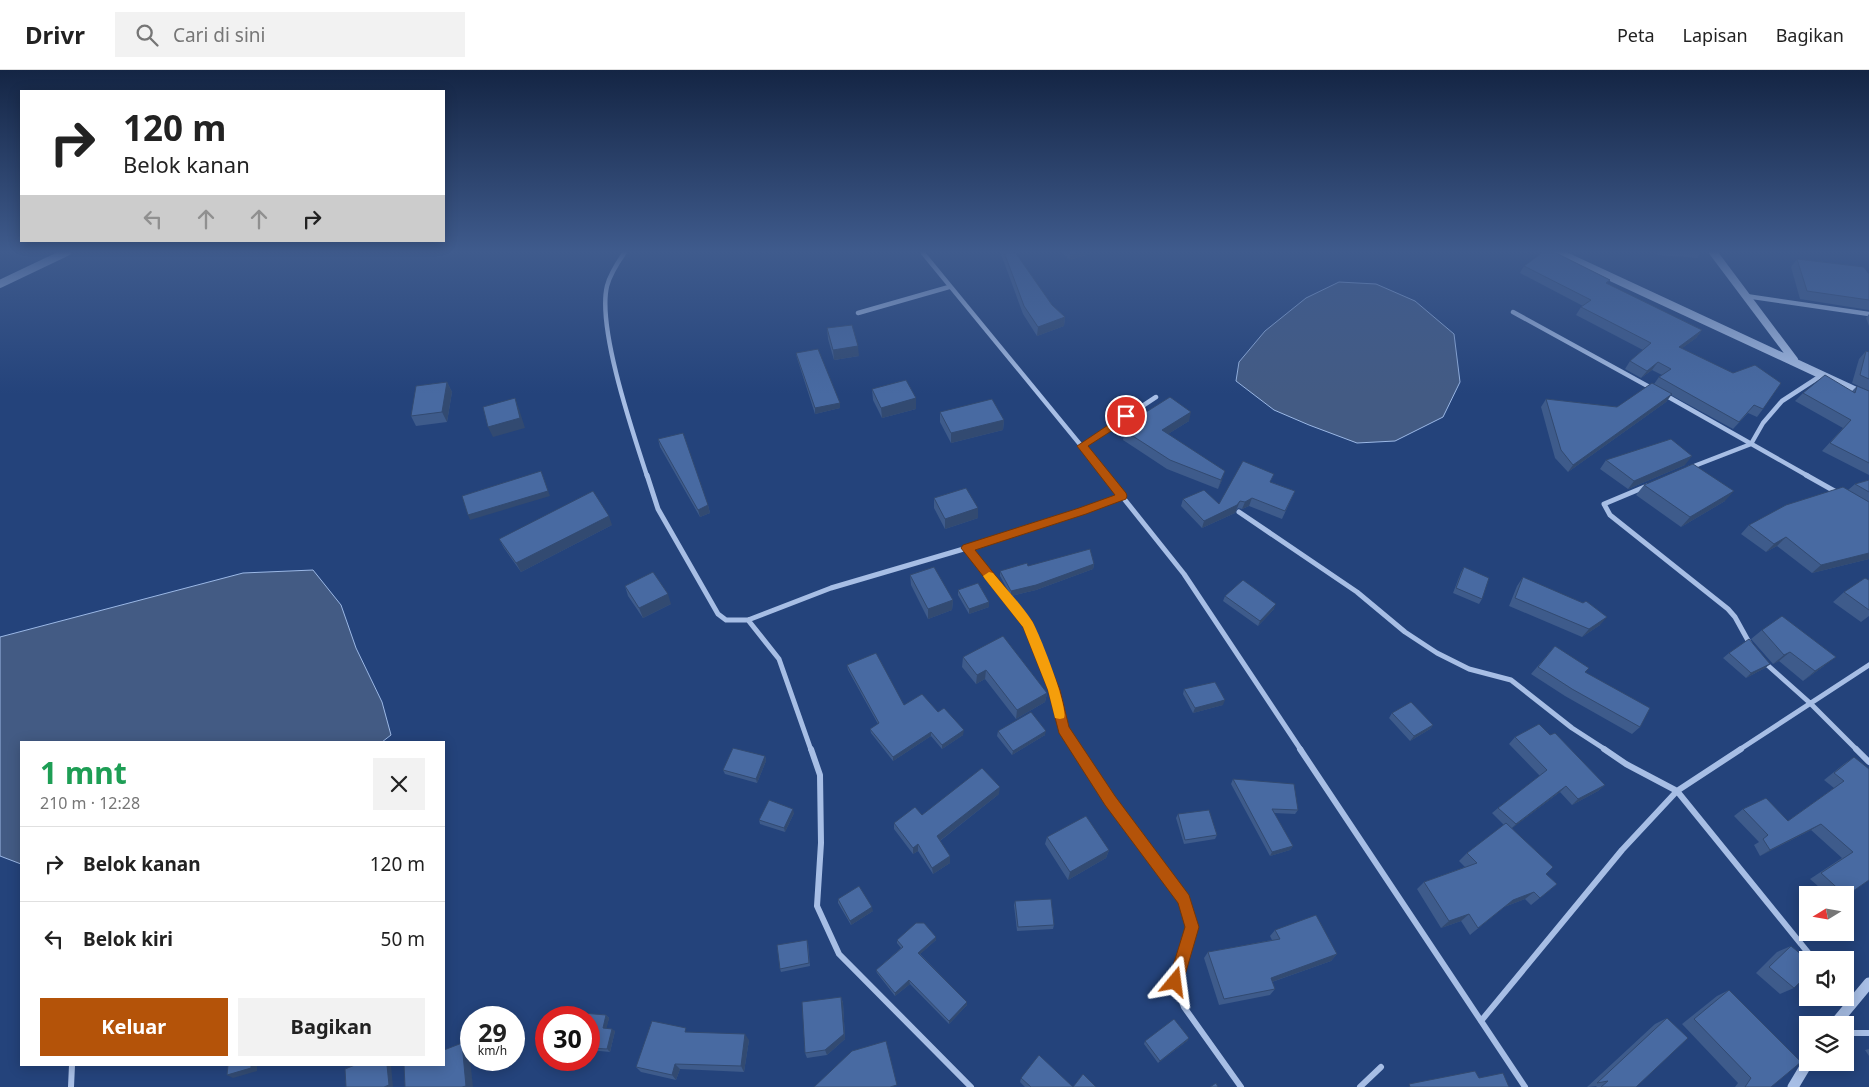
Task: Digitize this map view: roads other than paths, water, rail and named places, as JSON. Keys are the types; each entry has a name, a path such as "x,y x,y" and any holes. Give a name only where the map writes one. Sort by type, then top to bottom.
{"street":[{"path":"606,299 610,342 629,420 658,509 718,614 726,620 748,620 831,588 967,548 1122,496"},
{"path":"858,313 905,299"},
{"path":"959,299 1082,446 1196,591 1524,1087"},
{"path":"1660,299 1869,397"},
{"path":"1747,299 1796,362"},
{"path":"1768,299 1869,314"},
{"path":"1514,312 1844,496"},
{"path":"1682,470 1751,444 1763,423 1782,401 1822,375"},
{"path":"1082,446 1156,397"},
{"path":"1656,482 1604,504 1604,507 1610,515 1728,609 1735,616 1757,655 1810,703 1869,762"},
{"path":"1239,512 1356,592 1405,632 1437,653 1469,669 1511,680 1572,728 1626,764 1677,791 1807,951"},
{"path":"967,548 1028,624 1054,690 1064,729 1110,800 1184,900 1192,927 1175,982 1184,1006 1241,1087"},
{"path":"748,620 779,659 820,775 821,843 818,906 839,954 971,1087"},
{"path":"1481,1021 1622,850 1677,791 1869,666"},
{"path":"1854,996 1869,983"},
{"path":"1854,1033 1869,1034"},
{"path":"71,1087 72,1066"},
{"path":"1360,1087 1381,1067"},
{"path":"1793,1087 1803,1071"}],"water":[{"path":"1304,299 1411,299 1454,334 1460,382 1443,417 1395,441 1357,443 1274,410 1236,381 1239,362 1265,331"},
{"path":"313,570 341,605 356,648 382,702 391,735 383,741 20,741 20,864 0,856 0,637 243,573"}]}
